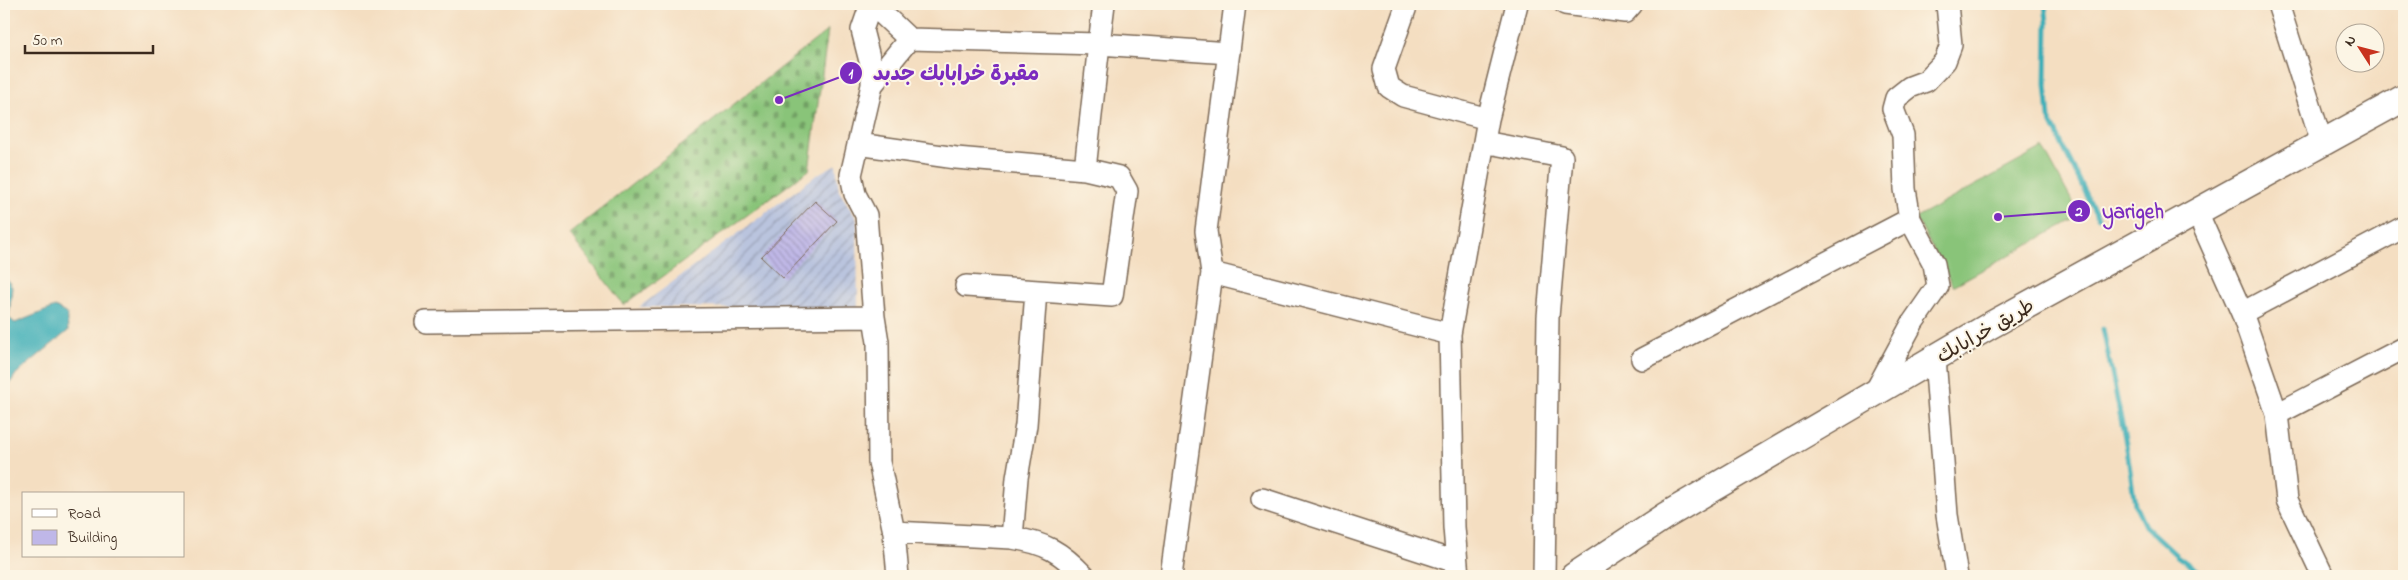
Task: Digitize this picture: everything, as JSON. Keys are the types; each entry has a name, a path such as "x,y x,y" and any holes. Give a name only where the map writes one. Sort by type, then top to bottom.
{"main road":[{"name":"طريق خرابابك","path":"1574,576 1665,516 1935,358 2404,98"}],"street":[{"path":"898,576 894,532 880,462 878,342 874,317 866,215 855,194 851,175 872,85 872,69 862,30 872,4 909,39 1098,44 1229,53"},
{"path":"1085,169 1104,4"},
{"path":"1171,576 1212,273 1206,231 1235,4"},
{"path":"1407,4 1384,69 1389,87 1403,96 1488,119"},
{"path":"1262,499 1457,569 1454,527 1450,334 1488,119 1517,4"},
{"path":"1565,4 1626,12 1632,4"},
{"path":"1874,394 1913,322 1938,286 1934,264 1910,219 1905,189 1903,135 1893,109 1896,98 1910,87 1926,81 1945,61 1951,46 1947,4"},
{"path":"2278,4 2322,143"},
{"path":"872,85 909,39"},
{"path":"1484,142 1562,157 1548,317 1544,576"},
{"path":"858,144 956,158 1085,169 1119,177 1127,191 1112,296 966,286"},
{"path":"2197,212 2242,313 2277,414 2287,500 2323,576"},
{"path":"1642,359 1910,219"},
{"path":"2242,313 2404,227"},
{"path":"1212,273 1450,334"},
{"path":"1012,538 1017,478 1026,426 1036,291"},
{"path":"426,322 874,317"},
{"path":"2277,414 2404,348"},
{"path":"1935,358 1947,516 1958,576"},
{"path":"894,532 1012,538 1037,542 1068,559 1084,576"}],"shaded area":[{"path":"836,164 839,191 857,219 858,308 639,307 818,174"}],"green space":[{"path":"828,30 809,170 624,305 569,234"},
{"path":"2043,148 2080,216 1953,286 1916,218"}],"water":[{"path":"4,275 12,287 9,318 15,323 55,307 67,314 68,331 16,374 4,393"}],"building":[{"path":"815,201 837,221 783,278 761,257"}],"waterway":[{"path":"2045,4 2047,22 2046,84 2049,118 2098,218"},
{"path":"2103,329 2127,449 2135,505 2145,526 2177,556 2205,576"}],"place":[{"name":"مقبرة خرابابك جدبد","path":"779,100"},
{"name":"yarigeh","path":"1998,217"}]}
